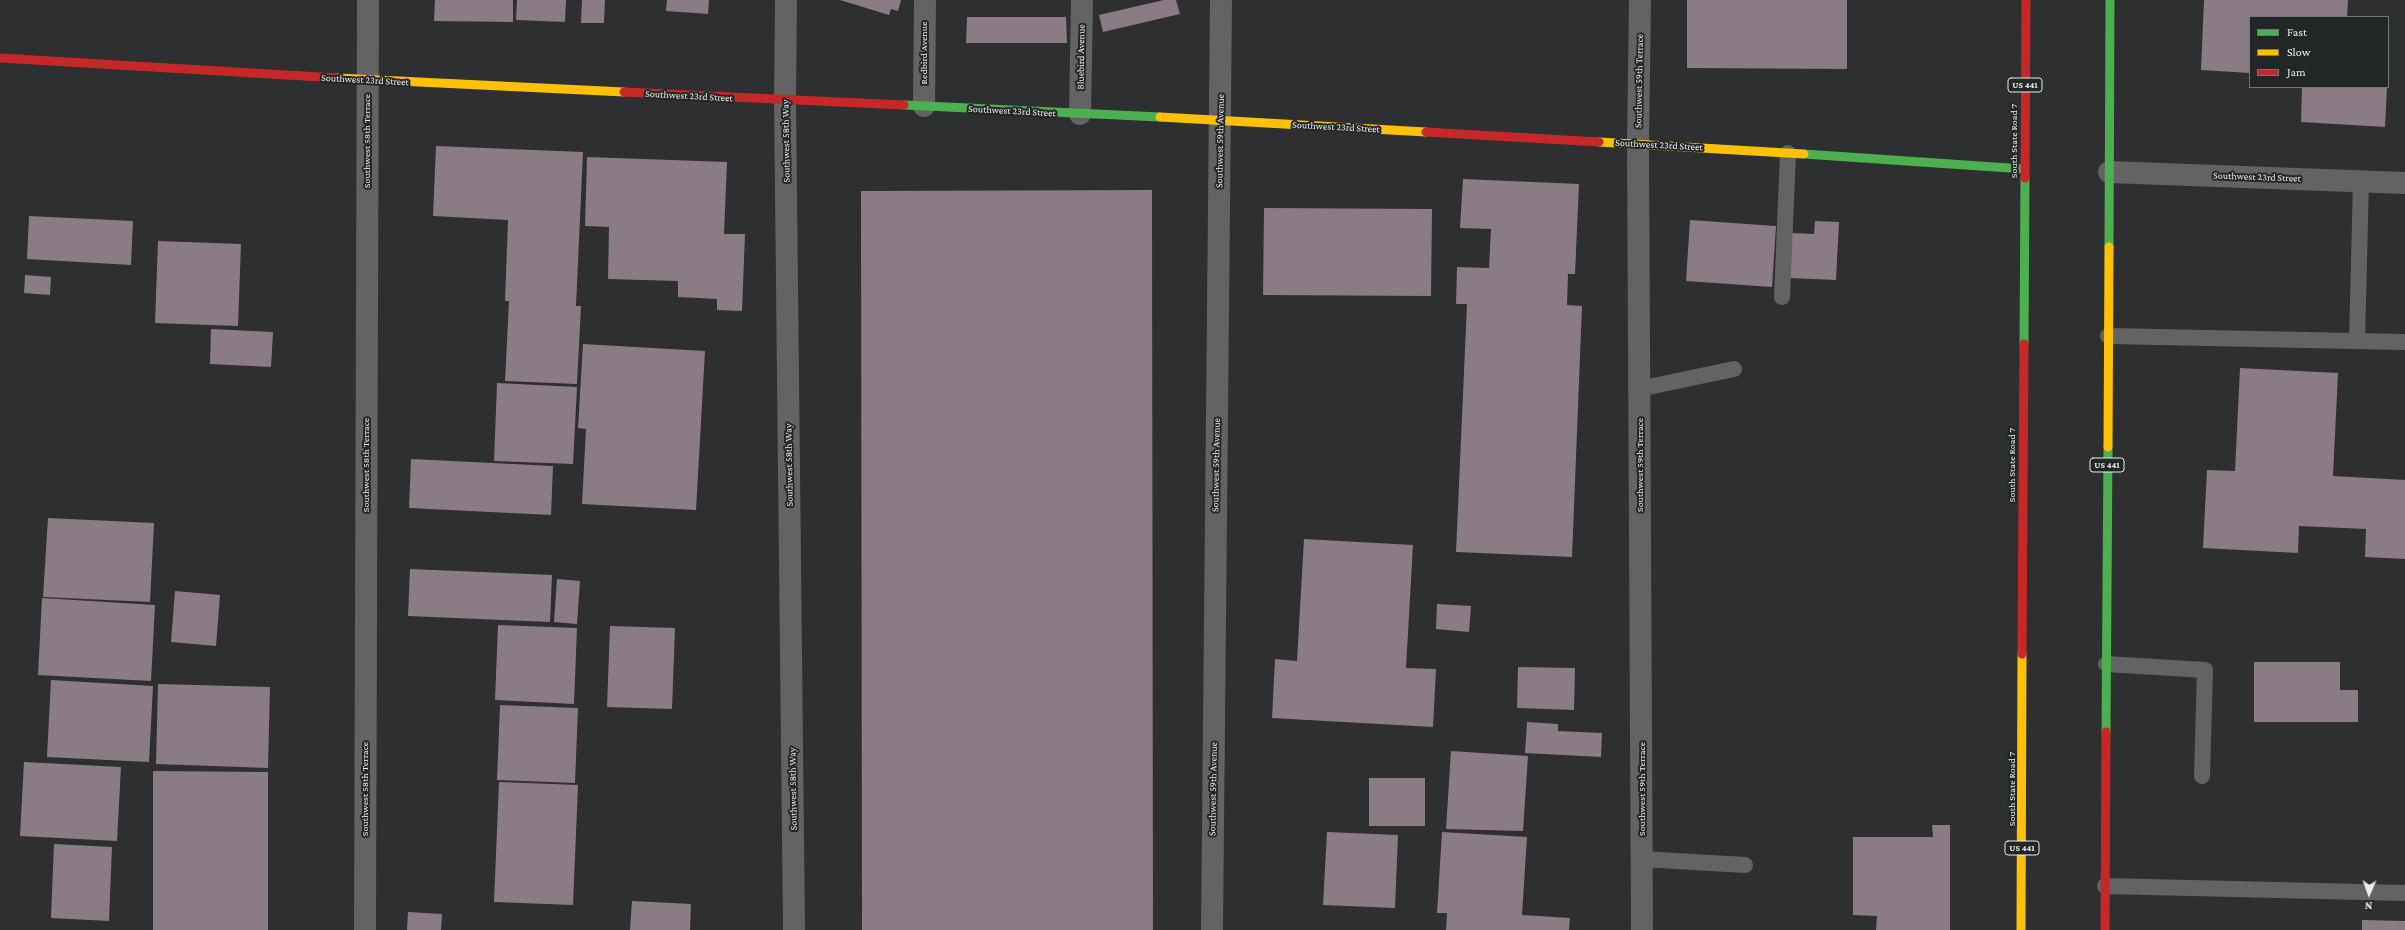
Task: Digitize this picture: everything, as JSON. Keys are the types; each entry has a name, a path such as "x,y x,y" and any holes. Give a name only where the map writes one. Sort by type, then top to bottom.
{"street":[{"name":"Southwest 58th Terrace","path":"365,930 368,0"},
{"name":"Southwest 58th Way","path":"786,0 785,100 794,930"},
{"name":"Redbird Avenue","path":"924,106 925,0"},
{"name":"Bluebird Avenue","path":"1080,114 1082,0"},
{"name":"Southwest 59th Avenue","path":"1212,930 1221,0"},
{"name":"Southwest 59th Terrace","path":"1640,0 1638,144 1642,930"},
{"name":"South State Road 7","path":"2021,930 2026,0"},
{"name":"US 441","path":"2105,930 2110,0"},
{"name":"Southwest 23rd Street","path":"0,58 367,80 1220,120 1788,153 2024,169"},
{"name":"Southwest 23rd Street","path":"2109,172 2405,183"}],"lane":[{"path":"1782,297 1788,153"},
{"path":"2357,341 2361,181"},
{"path":"2108,336 2405,342"},
{"path":"1639,389 1734,369"},
{"path":"2106,664 2205,670 2202,776"},
{"path":"1642,859 1745,865"},
{"path":"2105,886 2405,893"}],"building":[{"path":"435,0 513,0 513,22 434,21"},
{"path":"517,0 566,0 565,22 516,20"},
{"path":"582,0 605,0 604,23 581,23"},
{"path":"667,0 709,0 708,14 666,11"},
{"path":"840,0 901,0 898,11 891,9 889,15"},
{"path":"1164,0 1176,0 1180,14 1103,32 1099,15"},
{"path":"1687,0 1847,0 1847,69 1687,68"},
{"path":"2204,0 2348,0 2347,16 2249,16 2249,73 2201,70"},
{"path":"967,17 1066,17 1067,43 966,43"},
{"path":"2302,88 2387,88 2385,127 2301,122"},
{"path":"436,146 583,152 576,306 581,306 577,384 505,381 509,301 505,301 508,220 433,216"},
{"path":"587,157 727,162 724,234 745,234 742,311 717,310 717,299 678,297 678,281 608,279 609,227 585,226"},
{"path":"1463,179 1579,184 1575,274 1568,274 1567,305 1582,306 1572,557 1456,552 1467,304 1456,304 1457,267 1489,268 1491,229 1460,228"},
{"path":"1152,190 1153,930 862,930 861,191"},
{"path":"1264,208 1432,209 1431,296 1263,295"},
{"path":"29,216 133,221 131,265 27,259"},
{"path":"1690,220 1776,226 1772,287 1686,281"},
{"path":"1815,221 1839,222 1836,280 1790,278 1791,233 1814,234"},
{"path":"158,241 241,244 238,326 155,323"},
{"path":"25,275 51,277 50,295 24,293"},
{"path":"211,329 273,332 271,367 210,364"},
{"path":"583,344 705,351 696,510 582,504 586,429 578,428"},
{"path":"2240,368 2338,373 2333,476 2405,480 2405,559 2365,557 2366,529 2299,526 2298,553 2203,548 2207,470 2235,471"},
{"path":"497,383 577,387 573,464 494,461"},
{"path":"411,459 553,466 551,515 409,508"},
{"path":"48,518 154,523 150,602 43,597"},
{"path":"1304,539 1413,545 1406,668 1436,669 1433,727 1272,718 1275,659 1297,661"},
{"path":"410,569 552,575 550,622 408,616"},
{"path":"557,579 580,581 577,624 554,622"},
{"path":"175,591 220,595 216,646 171,642"},
{"path":"42,598 155,605 151,681 38,675"},
{"path":"1437,604 1471,606 1469,632 1436,629"},
{"path":"498,625 577,628 574,704 495,700"},
{"path":"610,626 675,628 672,709 607,707"},
{"path":"2254,662 2340,662 2340,690 2358,690 2358,722 2254,722"},
{"path":"1518,667 1575,668 1574,710 1517,708"},
{"path":"51,680 153,686 149,762 47,757"},
{"path":"158,684 270,687 268,768 156,764"},
{"path":"500,705 578,708 575,783 497,780"},
{"path":"1527,722 1558,724 1558,731 1602,733 1601,757 1525,753"},
{"path":"1451,751 1528,756 1523,831 1446,829"},
{"path":"24,762 121,767 117,841 20,836"},
{"path":"153,771 268,772 268,930 153,930"},
{"path":"1369,778 1425,778 1425,826 1369,826"},
{"path":"499,782 578,785 573,905 494,902"},
{"path":"1932,825 1950,825 1950,930 1876,930 1877,916 1853,915 1853,837 1933,837"},
{"path":"1327,832 1398,835 1395,908 1323,905"},
{"path":"1442,832 1527,837 1522,915 1570,918 1569,930 1446,930 1447,913 1437,913"},
{"path":"54,844 112,847 109,921 51,918"},
{"path":"632,901 691,904 690,930 630,930"},
{"path":"408,912 442,914 441,930 407,930"},
{"path":"2362,920 2405,921 2405,930 2362,930"}],"traffic: fast":[{"path":"2109,247 2110,0"},
{"path":"904,105 1160,117"},
{"path":"1804,154 2024,169"},
{"path":"2024,344 2025,178"},
{"path":"2106,732 2108,447"}],"traffic: slow":[{"path":"337,78 624,92"},
{"path":"1160,117 1426,132"},
{"path":"1599,142 1804,154"},
{"path":"2108,447 2109,247"},
{"path":"2021,930 2022,654"}],"traffic: jam":[{"path":"2025,178 2026,0"},
{"path":"0,58 337,78"},
{"path":"624,92 904,105"},
{"path":"1426,132 1599,142"},
{"path":"2022,654 2024,344"},
{"path":"2105,930 2106,732"}]}
